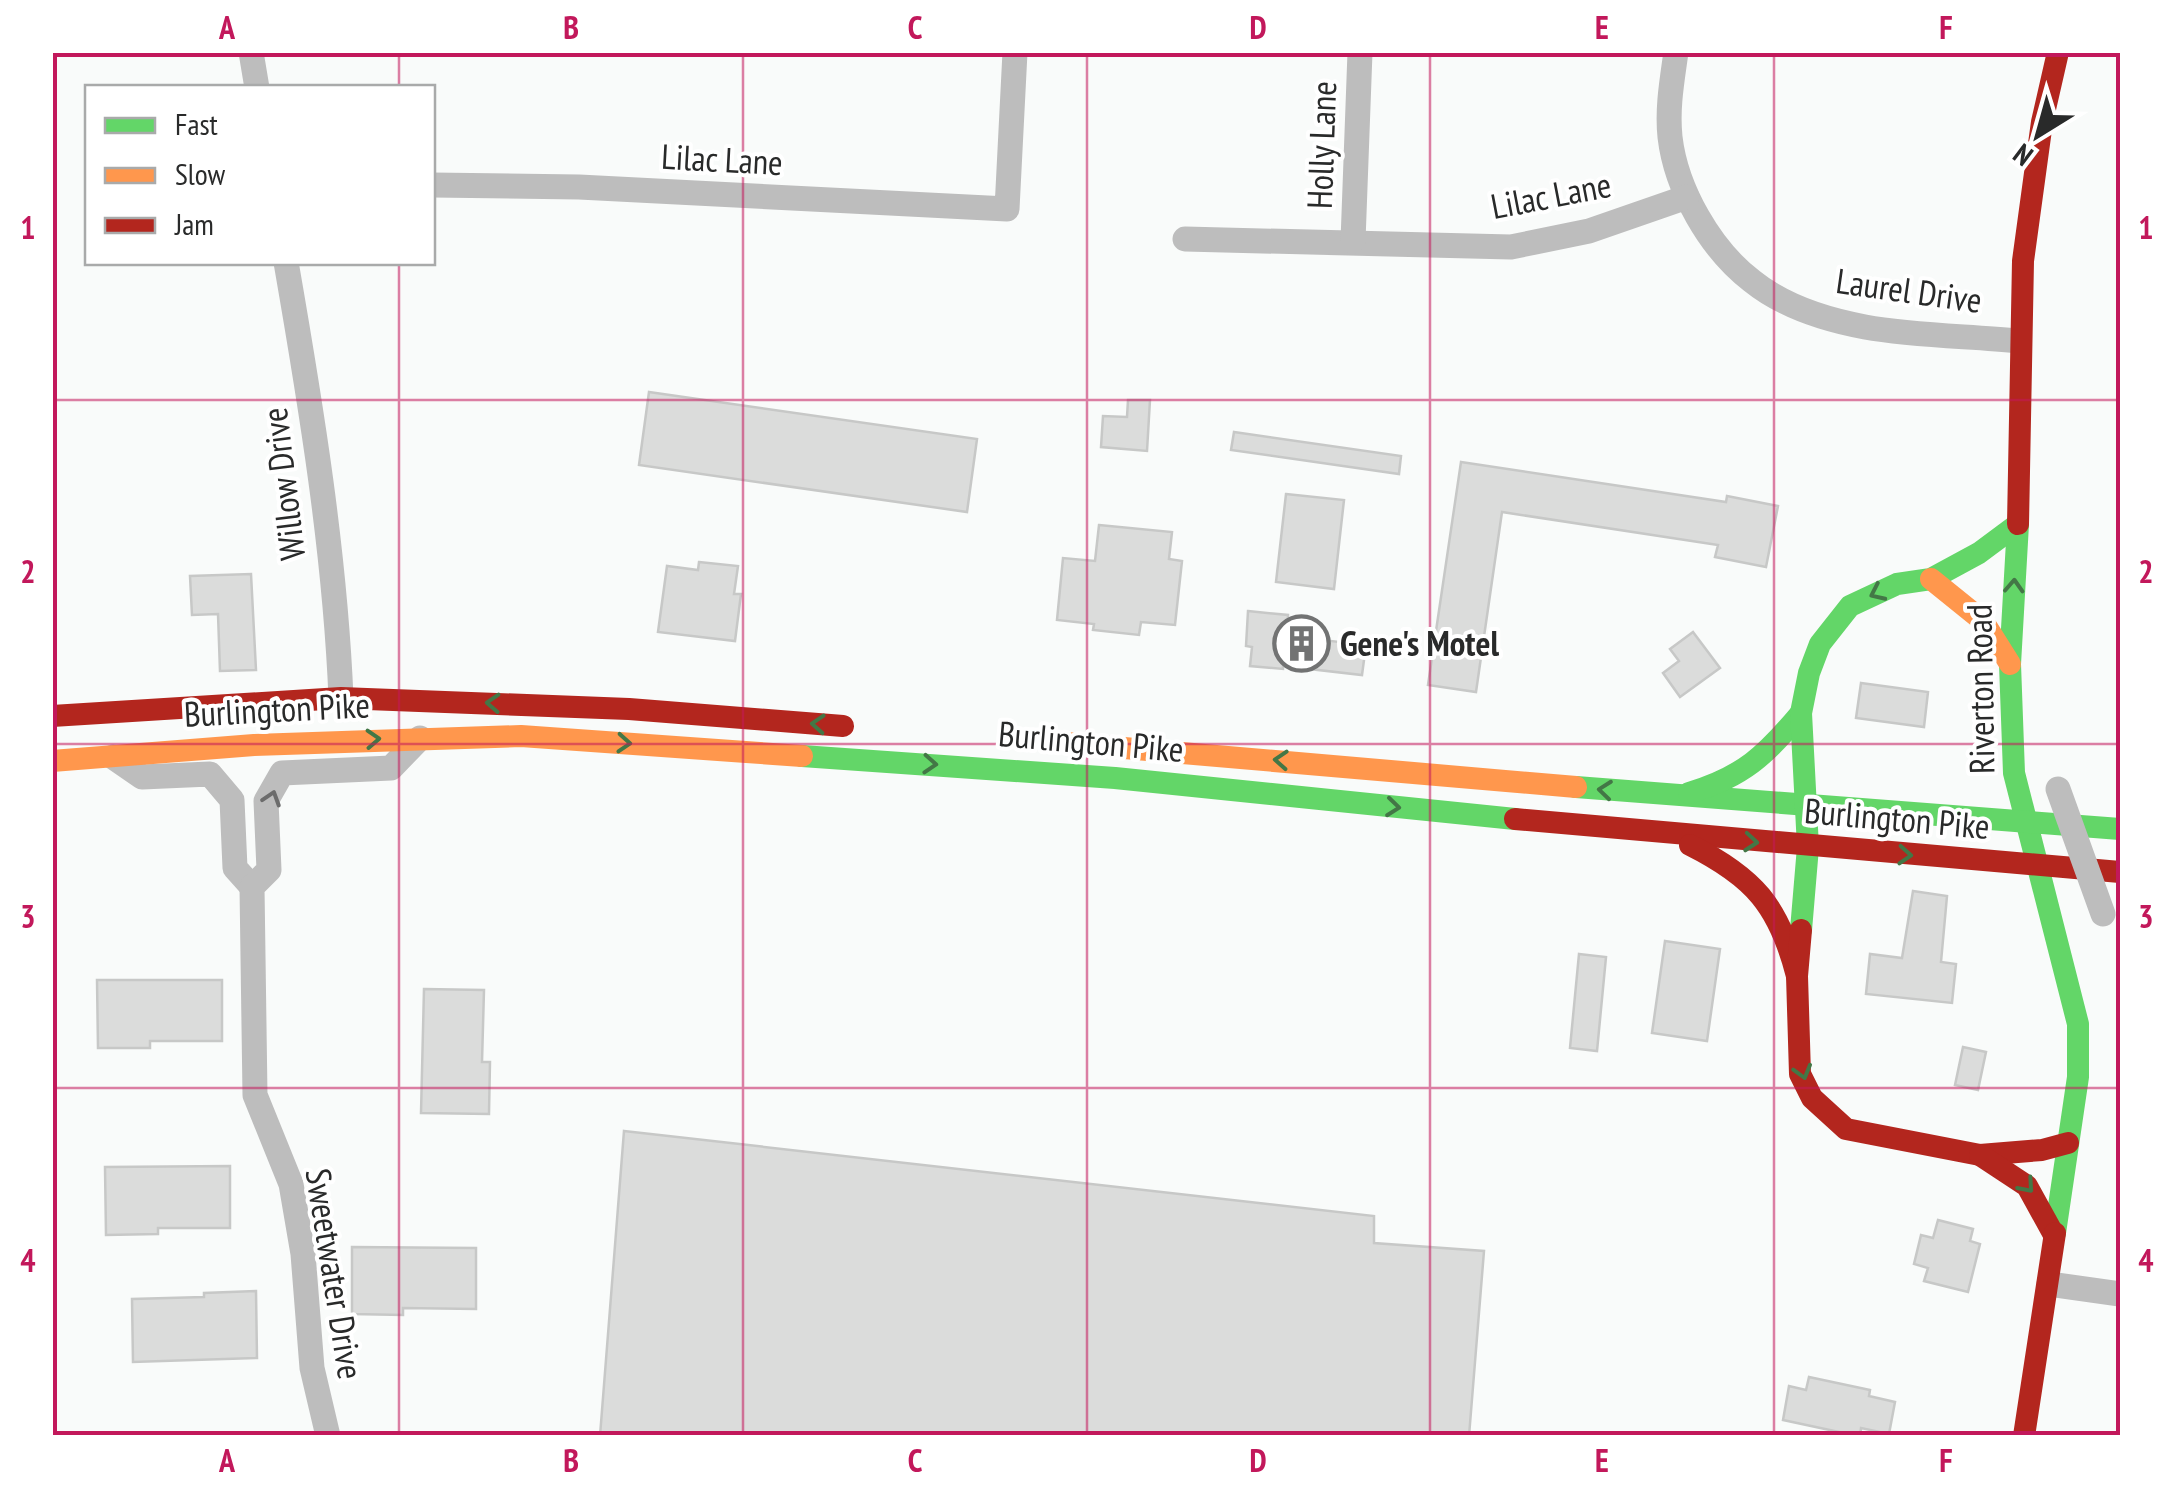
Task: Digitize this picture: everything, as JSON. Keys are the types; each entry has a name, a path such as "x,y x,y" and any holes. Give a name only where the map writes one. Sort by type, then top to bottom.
{"main road":[{"name":"Riverton Road","path":"2024,1436 2078,1077 2078,1024 2014,773 2010,664 2018,524 2023,261 2039,142 2058,52"},
{"path":"2018,524 1979,553 1930,579 1897,584 1850,606 1820,644 1808,672 1801,713 1808,847 1796,976 1800,1074 1812,1098 1846,1130 1869,1136 1980,1155 2042,1150 2068,1143"},
{"path":"1930,579 1983,622 2010,664"},
{"name":"Burlington Pike","path":"52,716 341,698 629,709 857,727"},
{"path":"52,702 80,714"},
{"path":"1674,797 1726,784 1758,764 1801,713"},
{"name":"Burlington Pike","path":"52,761 109,754 422,737 521,736 1076,775 1671,836 2120,872"},
{"name":"Burlington Pike","path":"1044,741 1674,797 2120,830"},
{"path":"1671,836 1730,864 1757,886 1790,942 1796,976"},
{"path":"1980,1155 2018,1174 2038,1197 2054,1235"}],"street":[{"path":"251,52 256,85"},
{"name":"Lilac Lane","path":"435,185 579,187 1007,210 1015,52"},
{"name":"Holly Lane","path":"1353,241 1360,52"},
{"name":"Laurel Drive","path":"1676,52 1669,105 1670,141 1687,196 1715,243 1750,280 1819,316 1867,328 2019,341"},
{"name":"Lilac Lane","path":"1185,239 1511,246 1590,231 1687,196"},
{"name":"Willow Drive","path":"287,265 310,396 341,698"},
{"name":"Sweetwater Drive","path":"252,887 269,870 266,801 282,773 391,768 422,737"},
{"name":"Sweetwater Drive","path":"109,754 142,777 210,774 232,800 235,868 252,887 255,1095 291,1184 303,1254 312,1368 328,1436"},
{"path":"2058,789 2103,914"},
{"path":"2049,1284 2120,1294"}],"building":[{"path":"649,392 977,439 967,512 639,465"},
{"path":"1128,400 1150,400 1147,451 1101,447 1103,416 1127,417"},
{"path":"1234,432 1401,456 1399,474 1231,450"},
{"path":"1461,462 1726,502 1727,496 1778,506 1766,567 1715,557 1718,545 1502,512 1476,692 1428,685"},
{"path":"1286,494 1344,500 1334,589 1276,582"},
{"path":"1099,525 1172,532 1169,559 1182,561 1175,625 1141,622 1139,635 1093,630 1094,624 1057,620 1063,558 1095,561"},
{"path":"699,562 738,566 734,594 741,594 735,641 658,632 667,566 698,570"},
{"path":"251,574 256,670 220,671 218,614 192,615 190,576"},
{"name":"Gene's Motel","path":"1248,611 1288,615 1287,636 1366,645 1362,675 1250,666 1252,647 1246,646"},
{"path":"1693,632 1720,668 1680,697 1663,673 1679,661 1670,649"},
{"path":"1861,683 1928,692 1924,727 1856,718"},
{"path":"1913,891 1947,896 1941,962 1956,964 1952,1003 1866,994 1870,954 1902,958"},
{"path":"1665,941 1720,949 1707,1041 1652,1033"},
{"path":"1579,954 1606,957 1597,1051 1570,1048"},
{"path":"97,980 222,980 222,1041 150,1041 150,1048 98,1048"},
{"path":"424,989 484,990 482,1062 490,1062 489,1114 421,1113"},
{"path":"1963,1047 1986,1052 1978,1090 1955,1085"},
{"path":"624,1131 1374,1216 1374,1243 1484,1251 1469,1436 600,1436"},
{"path":"230,1166 230,1228 158,1228 158,1234 106,1235 105,1167"},
{"path":"1938,1220 1973,1229 1970,1241 1980,1244 1968,1292 1924,1281 1928,1268 1914,1264 1921,1235 1933,1238"},
{"path":"352,1247 476,1248 476,1309 403,1308 403,1315 352,1314"},
{"path":"256,1291 257,1358 133,1362 132,1299"},
{"path":"1809,1377 1870,1390 1869,1396 1895,1402 1889,1434 1861,1428 1860,1436 1838,1436 1839,1432 1783,1420 1789,1386 1806,1390"}],"traffic: fast":[{"path":"1801,930 1808,847 1801,713 1820,644 1850,606 1897,584 1931,579 1979,553 2018,524"},
{"path":"2018,524 2010,664 2014,773 2078,1024 2078,1077 2055,1233"},
{"path":"1689,793 1724,780 1752,763 1801,713"},
{"path":"802,756 1115,778 1515,819"},
{"path":"1576,787 2120,829"}],"traffic: slow":[{"path":"1931,579 1983,621 2010,664"},
{"path":"52,761 254,745 521,736 802,756"},
{"path":"1066,743 1576,787"}],"traffic: jam":[{"path":"2018,524 2023,261 2042,122 2058,52"},
{"path":"52,716 341,698 629,709 843,726"},
{"path":"1515,819 2120,872"},
{"path":"1690,845 1731,869 1761,896 1782,930 1797,976"},
{"path":"1801,930 1797,976 1800,1074 1812,1098 1846,1129 1980,1155 2042,1150 2068,1143"},
{"path":"1980,1155 2027,1186 2054,1235"},
{"path":"2024,1436 2055,1233"}],"place":[{"name":"Gene's Motel","path":"1301,644"}]}
